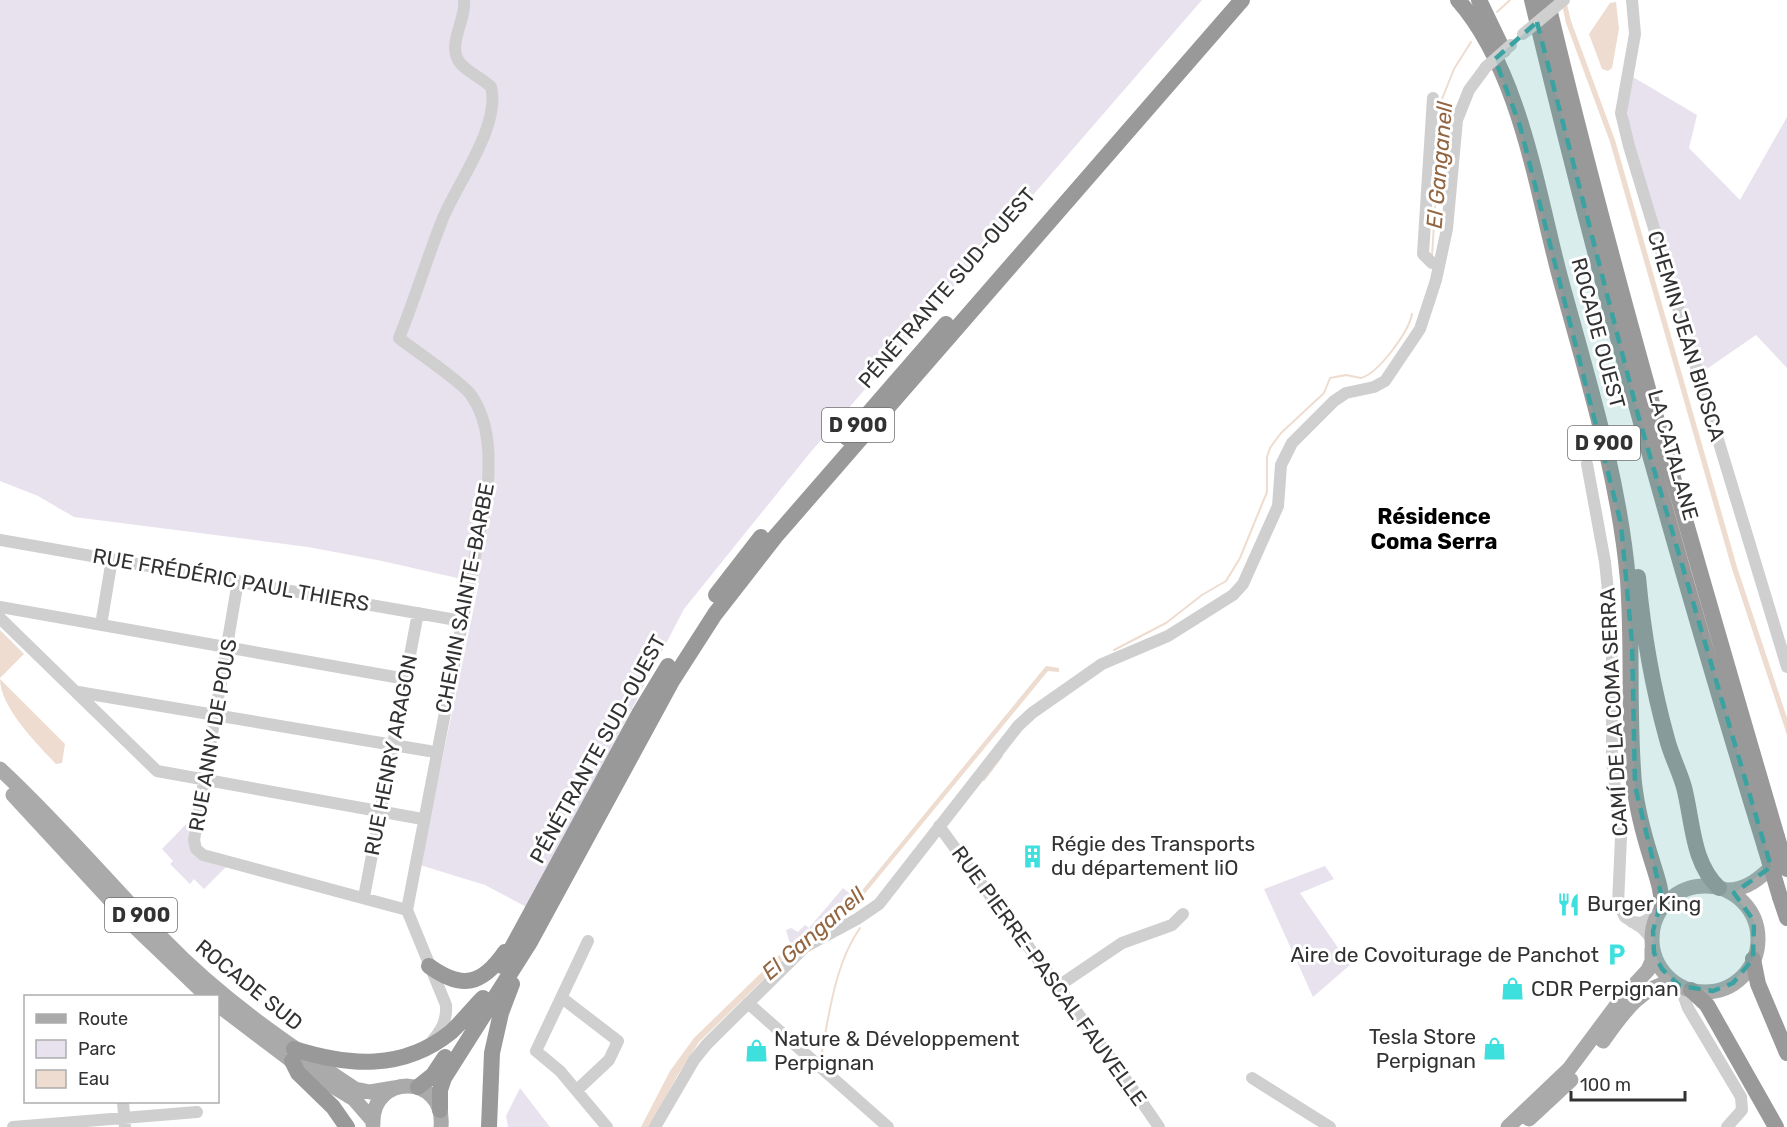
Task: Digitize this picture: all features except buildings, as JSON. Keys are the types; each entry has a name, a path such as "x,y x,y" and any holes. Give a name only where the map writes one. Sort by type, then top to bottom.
{"highway":[{"name":"ROCADE OUEST","path":"1458,0 1478,25 1489,46 1520,126 1609,464 1621,524 1628,580 1632,643 1630,721 1635,786 1642,827 1661,891 1660,910"},
{"name":"LA CATALANE","path":"1532,0 1584,215 1638,415 1771,842 1787,869"},
{"name":"LA CATALANE","path":"1547,0 1578,130 1771,842 1780,897 1787,918"},
{"name":"PÉNÉTRANTE SUD-OUEST","path":"460,1043 530,942 672,681 715,614 775,537 1231,1"},
{"name":"PÉNÉTRANTE SUD-OUEST","path":"460,1043 639,714 691,630 738,565 1231,1"},
{"name":"ROCADE OUEST","path":"1480,1 1516,80 1549,194 1620,461 1631,521 1645,646 1658,702 1688,805 1699,858 1707,876 1724,889"},
{"path":"429,966 443,976 456,981 477,979 497,964 529,917"},
{"path":"489,1127 489,1073 496,1031 508,993 530,942"},
{"path":"1753,959 1758,984 1787,1053"},
{"path":"1683,990 1707,1005 1776,1127"},
{"path":"347,1127 333,1107 298,1073 293,1055 359,1062 398,1058 428,1046 452,1031 483,998"},
{"name":"D 900","path":"418,1088 433,1076 460,1043"},
{"name":"D 900","path":"440,1110 440,1090 460,1043"}],"main road":[{"name":"ROCADE SUD","path":"0,769 45,810 165,941 293,1055 355,1089 370,1092 394,1088 418,1088"},
{"name":"ROCADE SUD","path":"0,782 52,834 135,927 206,995"},
{"path":"1508,1127 1569,1069 1622,998 1643,977 1652,961 1652,942 1660,910 1684,890 1702,886 1736,890 1754,882 1787,855"},
{"path":"1748,908 1764,880 1787,855"},
{"path":"1521,1127 1568,1084 1641,996 1653,987 1713,991 1733,984 1748,969 1753,959 1757,934 1748,908 1724,889"},
{"path":"1652,942 1662,969 1683,990"},
{"name":"ROCADE SUD","path":"219,1006 354,1099 374,1124"},
{"path":"374,1124 378,1102 394,1088"},
{"path":"418,1088 429,1094 440,1110 441,1127"}],"street":[{"name":"CHEMIN SAINTE-BARBE","path":"407,910 487,494 490,462 487,441 471,394 399,338 444,216 479,145 493,107 491,87 461,64 456,57 454,46 465,14 464,0"},
{"path":"655,1127 694,1060 805,947 857,919 879,904 939,826 1032,713 1102,664 1168,636 1233,595 1244,584 1278,506 1281,465 1292,443 1334,401 1346,393 1374,387 1385,381 1420,329 1440,262 1447,229 1457,120 1469,90 1486,67 1564,0"},
{"name":"CHEMIN JEAN BIOSCA","path":"1632,0 1635,34 1622,113 1629,146 1787,667"},
{"path":"1433,98 1423,254 1432,263 1440,262"},
{"name":"CAMÍ DE LA COMA SERRA","path":"1587,464 1605,562 1612,629 1612,761 1620,823 1618,904 1624,916 1630,921"},
{"name":"RUE FRÉDÉRIC PAUL THIERS","path":"0,540 462,621"},
{"path":"101,626 112,559"},
{"name":"RUE ANNY DE POUS","path":"238,581 194,840 196,849 203,855 407,910"},
{"path":"0,607 406,679"},
{"name":"RUE HENRY ARAGON","path":"364,897 418,613"},
{"path":"0,618 157,771 417,818"},
{"path":"78,692 217,713 429,751"},
{"name":"RUE PIERRE-PASCAL FAUVELLE","path":"939,826 1119,1068 1159,1127"},
{"path":"407,910 447,1005 447,1016 442,1029 428,1046"},
{"path":"1630,921 1641,922 1660,910"},
{"path":"1057,987 1122,943 1172,925 1183,914"},
{"path":"1630,921 1642,928 1652,942"},
{"path":"588,941 536,1051 560,1071 607,1127"},
{"path":"1683,990 1741,1097 1742,1110 1727,1127"},
{"path":"562,998 618,1041 609,1060 596,1075 577,1090"},
{"path":"748,1003 888,1127"},
{"path":"1252,1078 1330,1127"},
{"path":"123,1103 124,1122"},
{"path":"13,1127 124,1122 197,1112"}],"highlighted area":[{"path":"1537,22 1638,415 1771,867 1734,893 1754,921 1753,959 1733,983 1713,991 1680,986 1662,969 1654,953 1653,931 1662,898 1635,786 1632,643 1621,524 1520,126 1495,59"}],"green space":[{"path":"0,0 1202,0 809,454 684,609 528,908 485,885 420,865 479,583 308,547 74,517 38,496 0,481"},
{"path":"1633,77 1697,115 1689,148 1740,200 1787,117 1787,368 1756,335 1701,373 1629,131 1627,107"},
{"path":"191,819 189,841 193,854 205,861 226,867 204,889 194,879 190,884 170,864 173,861 162,849"},
{"path":"1325,866 1334,879 1300,893 1350,965 1313,997 1264,889"},
{"path":"843,888 853,896 790,944 786,930 791,928 798,932 805,925 809,928"},
{"path":"520,1088 550,1127 508,1127 506,1116"}],"water":[{"path":"1561,0 1566,0 1571,21 1615,140 1737,567 1787,718 1787,735 1732,569 1610,142 1566,23"},
{"path":"1616,2 1619,29 1612,68 1608,71 1602,69 1589,34 1610,3"},
{"path":"0,630 24,654 0,678"},
{"path":"1046,666 1059,668 1059,672 1048,671 858,902 804,940 699,1042 677,1076 650,1127 641,1127 670,1071 694,1038 800,935 855,899"},
{"path":"0,679 65,744 62,763 56,764 21,724 6,701"}],"waterway":[{"name":"El Ganganell","path":"1497,12 1510,0"},
{"name":"El Ganganell","path":"1432,256 1442,99 1454,69 1471,42"},
{"name":"El Ganganell","path":"1114,650 1166,623 1202,595 1226,581 1240,558 1267,492 1267,457 1270,448 1281,433 1324,393 1330,378 1346,375 1361,378 1376,368 1399,340 1412,314"},
{"path":"984,780 1002,756"},
{"path":"821,1057 839,973 844,957 860,928"}],"place":[{"name":"Régie des Transports du département liO","path":"1033,856"},
{"name":"Burger King","path":"1569,904"},
{"name":"Aire de Covoiturage de Panchot","path":"1617,955"},
{"name":"CDR Perpignan","path":"1513,989"},
{"name":"Tesla Store Perpignan","path":"1494,1049"},
{"name":"Nature & Développement Perpignan","path":"756,1051"}],"district":[{"name":"Résidence Coma Serra","path":"1434,528"}]}
